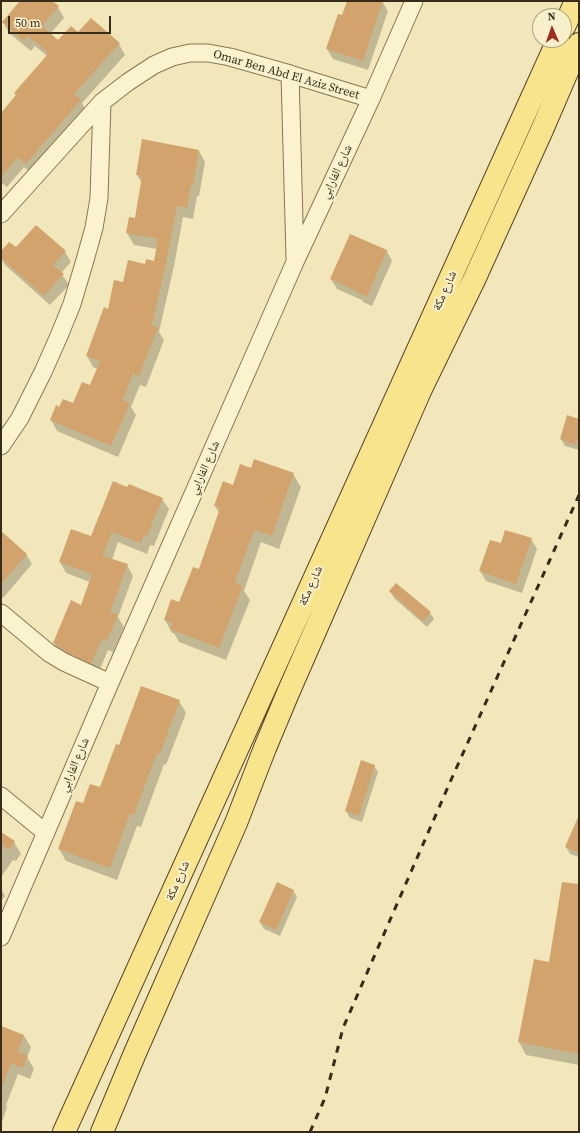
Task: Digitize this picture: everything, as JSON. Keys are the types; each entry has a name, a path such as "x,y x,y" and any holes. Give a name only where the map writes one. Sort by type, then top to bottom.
{"main road":[{"name":"شارع مكة","path":"102,1132 236,823 288,693 420,391 474,280 579,44"},
{"name":"شارع مكة","path":"64,1132 554,48"}],"street":[{"name":"شارع الفارابي","path":"1,938 110,683 295,262 371,99 414,1"},
{"name":"Omar Ben Abd El Aziz Street","path":"1,214 102,102 128,82 154,65 172,57 190,53 208,53 230,56 371,99"},
{"path":"290,74 295,262"},
{"path":"1,446 20,418 43,372 72,304 85,260 94,228 99,198 102,102"},
{"path":"1,613 49,653 64,662 110,683"},
{"path":"1,796 46,833"}],"building":[{"path":"20,1 52,1 59,6 42,26 58,40 71,26 78,32 91,18 120,43 74,94 81,100 26,164 18,157 1,177 1,113 16,95 14,93 48,52 28,36 24,41 2,22"},
{"path":"347,1 383,1 363,61 326,49 338,14 342,15"},
{"path":"142,139 199,150 193,185 191,185 187,208 177,206 152,325 158,328 139,376 133,374 123,400 130,403 111,446 50,420 56,405 59,407 63,399 73,403 82,382 90,385 100,361 86,356 104,307 108,309 114,280 123,282 128,260 145,264 146,259 154,261 158,239 126,233 129,217 135,218 142,176 136,175"},
{"path":"36,225 66,251 53,265 64,274 44,296 1,258 1,251 9,242 16,247"},
{"path":"350,234 387,250 367,297 330,279"},
{"path":"567,415 579,419 579,434 576,445 560,439"},
{"path":"254,459 294,473 272,536 254,530 235,583 243,586 219,648 170,629 173,623 164,620 171,599 179,602 193,567 199,569 220,508 214,506 223,481 233,485 240,464 251,468"},
{"path":"113,481 127,487 129,484 163,498 147,536 144,535 141,543 112,532 103,556 128,564 110,612 118,615 107,641 102,639 91,664 53,643 71,600 81,605 92,574 59,562 71,529 91,536"},
{"path":"505,530 532,538 516,584 479,571 490,540 501,543"},
{"path":"1,531 27,554 1,584"},
{"path":"396,583 431,612 423,621 389,591"},
{"path":"141,686 180,700 160,754 157,753 134,815 130,814 110,868 58,849 76,801 83,803 90,784 100,787 116,744 119,745"},
{"path":"361,760 375,765 359,816 345,811"},
{"path":"579,815 579,853 565,847"},
{"path":"1,832 15,841 9,850 1,844"},
{"path":"277,882 294,890 276,930 259,922"},
{"path":"562,882 579,884 579,1054 518,1042 534,959 549,962"},
{"path":"1,1026 24,1035 18,1052 28,1056 23,1068 11,1063 2,1087"}],"railway":[{"path":"310,1132 325,1098 343,1028 451,780 579,495"}]}
